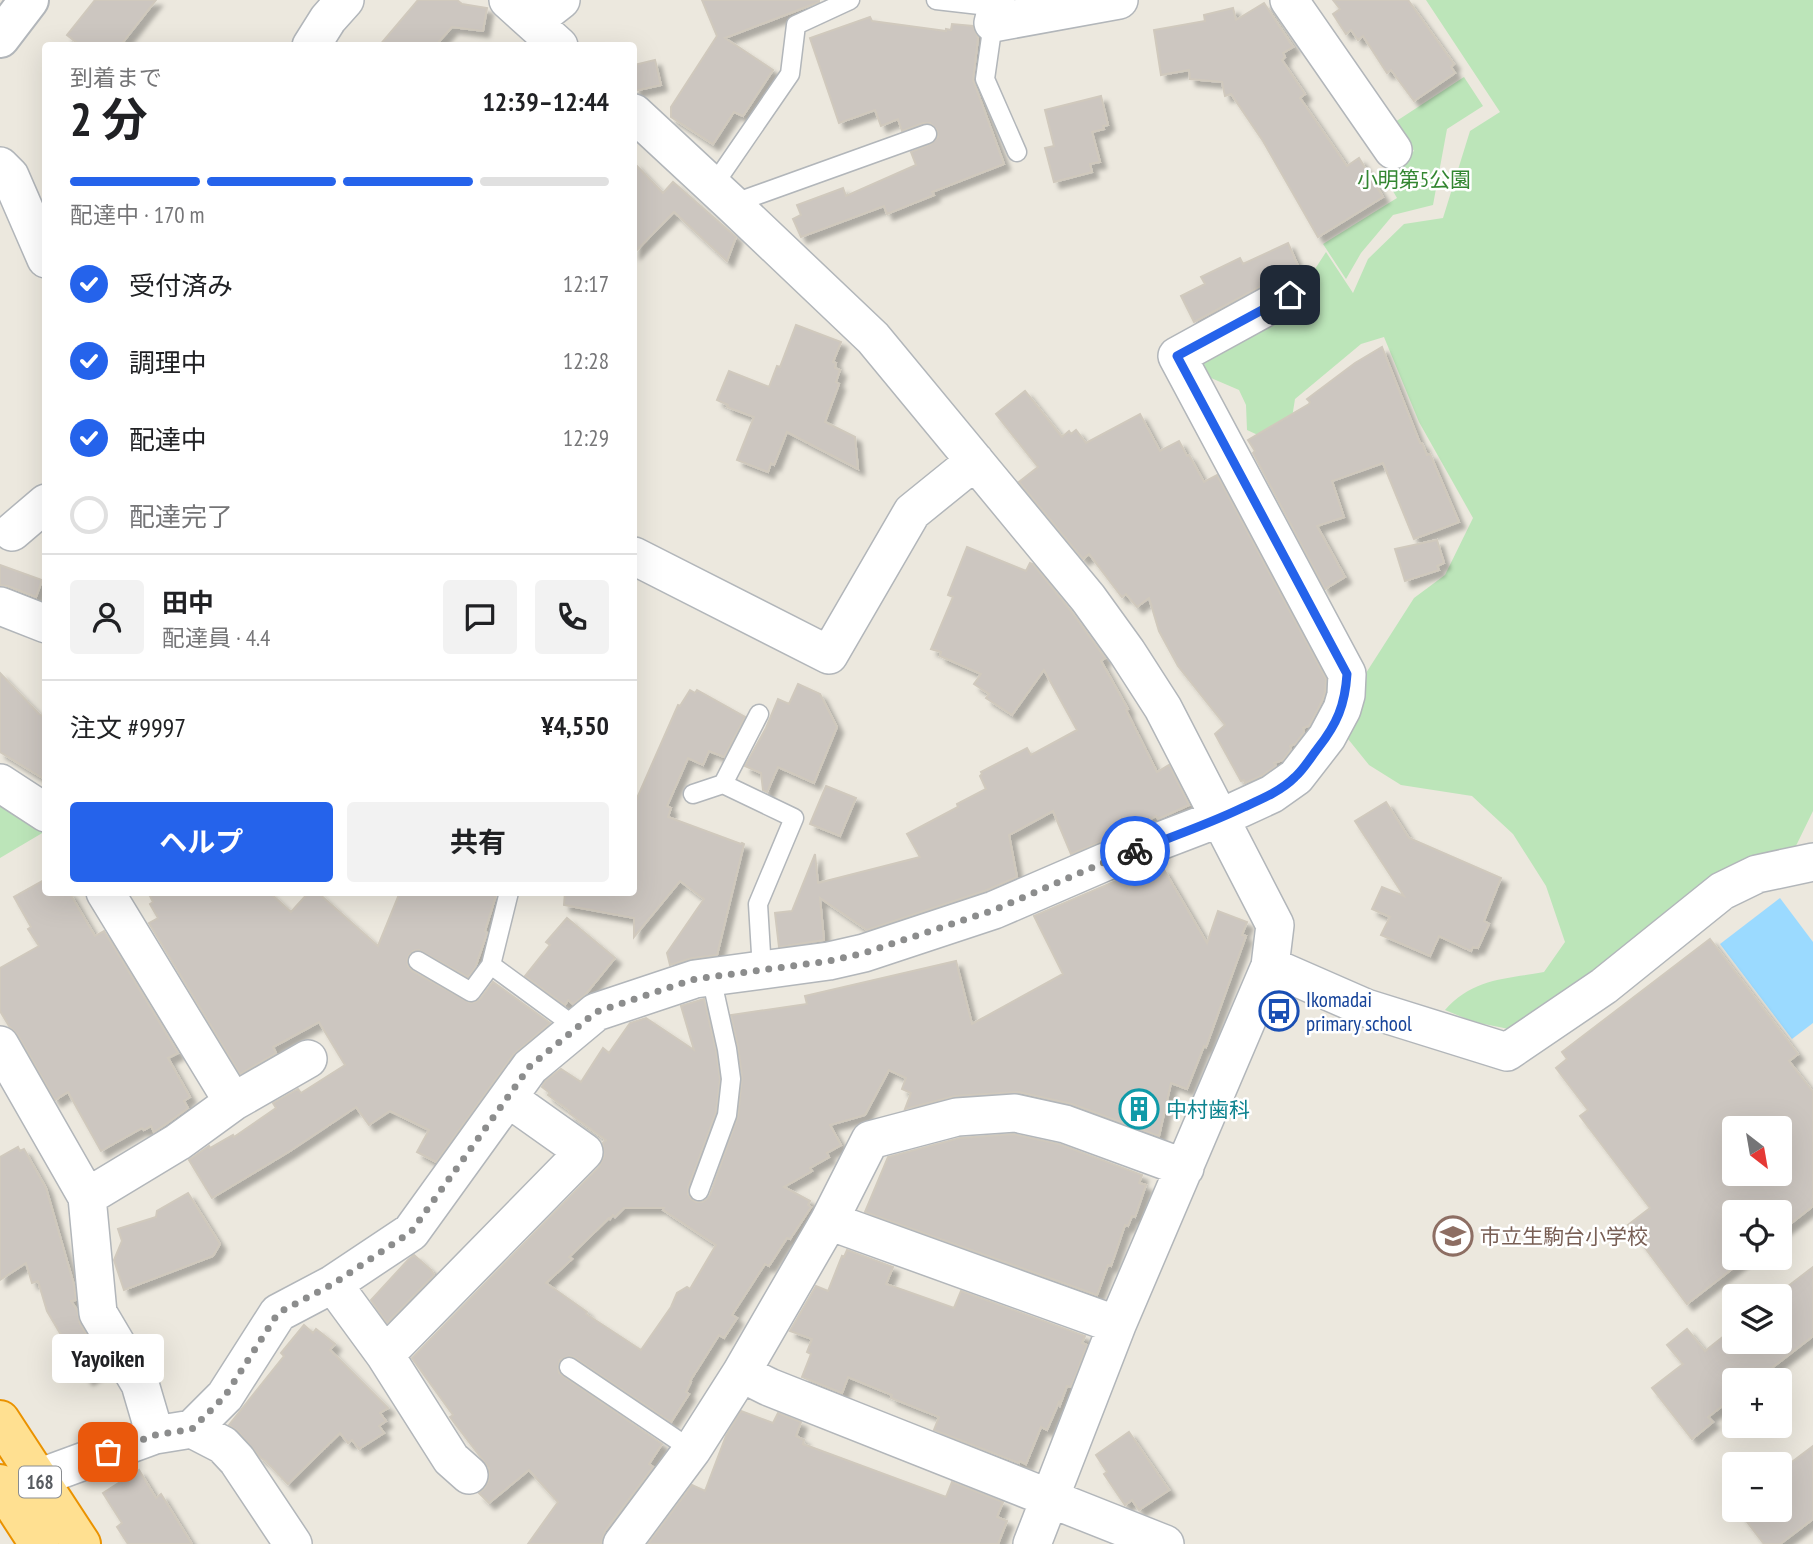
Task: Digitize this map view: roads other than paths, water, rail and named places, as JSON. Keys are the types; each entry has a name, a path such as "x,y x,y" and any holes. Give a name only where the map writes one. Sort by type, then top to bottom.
{"highway":[{"name":"168","path":"0,1420 81,1544"},
{"name":"168","path":"0,1484 39,1544"}],"street":[{"path":"0,38 29,0"},
{"path":"314,42 328,19 345,0"},
{"path":"995,10 1119,0"},
{"path":"1289,0 1393,150"},
{"path":"637,116 873,338 1088,598 1163,708 1275,925 1270,966 1117,1325 1032,1544"},
{"path":"0,166 10,176 42,251"},
{"path":"38,1478 155,1435 192,1429 225,1396 278,1313 333,1284 411,1232 530,1066 596,1012 695,979 829,961 864,953 994,910 1105,862 1220,818 1272,794 1296,777 1326,737 1342,709 1347,674 1177,356 1290,295"},
{"path":"639,571 829,655 912,513 975,460"},
{"path":"12,532 42,506"},
{"path":"0,606 42,622"},
{"path":"0,783 42,810"},
{"path":"1270,966 1366,1008 1507,1052 1604,986 1722,891 1757,874 1813,862"},
{"path":"107,896 233,1102"},
{"path":"0,1045 87,1197 98,1313 140,1384 155,1435"},
{"path":"87,1197 178,1142 233,1102 308,1059"},
{"path":"385,1355 584,1152 508,1098"},
{"path":"622,1544 692,1450 741,1373 829,1221 870,1140 957,1117 1016,1113 1065,1124 1185,1168"},
{"path":"829,1221 1117,1325"},
{"path":"333,1284 385,1355 451,1459 469,1475"},
{"path":"741,1373 769,1387 1165,1544"},
{"path":"192,1429 223,1445 237,1460 292,1544"}],"lane":[{"path":"722,195 790,74 796,25 850,0"},
{"path":"936,0 995,10 985,79 1017,152"},
{"path":"722,195 927,134"},
{"path":"723,784 759,714"},
{"path":"693,794 723,784 794,818 758,904 762,970"},
{"path":"418,961 471,992 491,965 508,896"},
{"path":"491,965 577,1028"},
{"path":"699,1191 727,1115 731,1079 711,977"},
{"path":"569,1367 692,1450"}],"water":[{"path":"1780,898 1813,942 1813,1023 1792,1039 1720,944"}],"place":[{"name":"Ikomadai primary school","path":"1279,1011"},
{"name":"中村歯科","path":"1139,1109"},
{"name":"市立生駒台小学校","path":"1453,1236"},
{"name":"Yayoiken","path":"108,1452"}],"park label":[{"name":"小明第5公園","path":"1414,179"}]}
